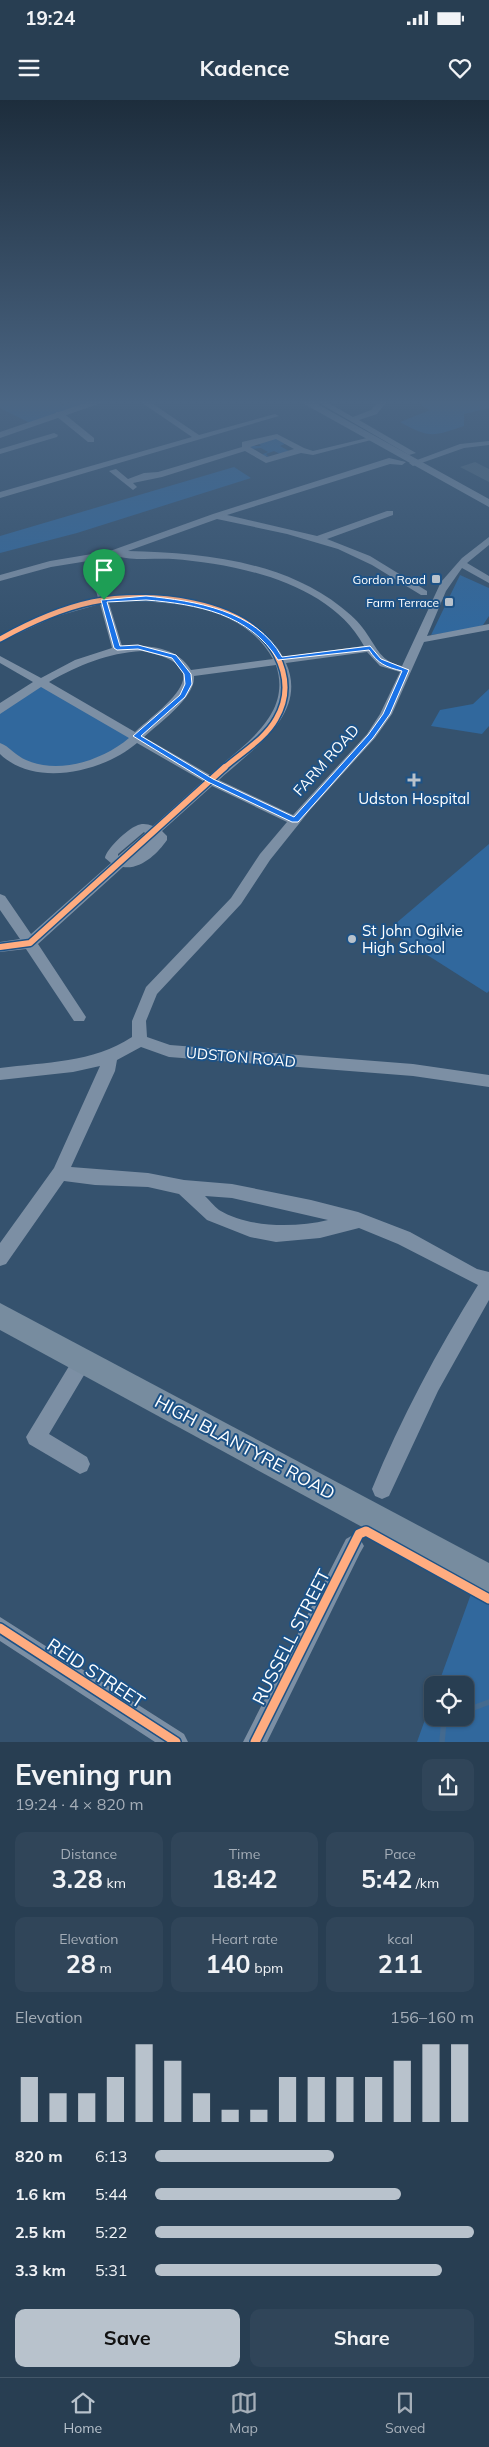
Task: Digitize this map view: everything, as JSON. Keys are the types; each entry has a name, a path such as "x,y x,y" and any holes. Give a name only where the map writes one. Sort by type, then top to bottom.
{"main road":[{"name":"HIGH BLANTYRE ROAD","path":"0,1316 489,1580"}],"street":[{"path":"0,495 64,477"},
{"path":"119,477 134,488"},
{"path":"126,482 146,477"},
{"path":"112,554 216,516 333,477"},
{"path":"444,477 489,504"},
{"path":"318,539 390,513"},
{"path":"216,516 318,539 357,553 386,568 424,593"},
{"name":"FARM ROAD","path":"140,1040 139,1021 151,991 236,901 265,856 370,736 386,714 447,577 489,540"},
{"path":"0,578 92,556 112,554 200,558 237,565 278,577 330,603 354,623 379,661 387,666 406,670"},
{"path":"92,556 117,648"},
{"path":"461,564 489,580"},
{"path":"0,639 38,618 104,600 146,598 172,600 222,612 253,628 274,647 280,659 287,686 274,721 154,831 30,943 0,947"},
{"path":"420,640 489,627"},
{"path":"0,711 2,707 41,683 96,654 117,648 138,647 174,657 188,674 188,684 183,696 111,756 81,767 52,769 30,766 4,753 0,748"},
{"path":"188,674 280,659 370,648"},
{"path":"0,659 137,736 210,780 295,821"},
{"path":"0,899 79,1017"},
{"path":"0,1074 100,1060 127,1050 140,1040"},
{"name":"UDSTON ROAD","path":"140,1040 168,1051 413,1070 489,1081"},
{"path":"0,1258 60,1173 107,1071 110,1057"},
{"path":"60,1173 95,1178 148,1180 184,1187 232,1191 358,1220 404,1238 474,1276 489,1280"},
{"path":"184,1187 214,1215 250,1229 276,1234 320,1230 358,1220"},
{"path":"382,1488 405,1432 449,1348 489,1284"},
{"path":"80,1464 36,1437 84,1360"},
{"name":"RUSSELL STREET","path":"255,1742 353,1546"},
{"name":"REID STREET","path":"0,1628 176,1742"}],"shaded area":[{"path":"201,477 251,478 77,533 0,553 0,536"},
{"path":"460,575 489,588 489,616 483,625 471,629 431,635"},
{"path":"41,683 137,736 111,756 81,767 29,766 0,747 0,711"},
{"path":"489,689 489,726 482,734 431,726 440,710 473,704"},
{"path":"489,844 489,991 487,993 388,930"},
{"path":"471,1594 489,1605 489,1742 417,1742 424,1722 424,1726 474,1726 474,1676 441,1676"}],"building":[{"path":"479,477 489,477 489,482"}],"waterway":[{"path":"474,1708 489,1702"},
{"path":"442,1742 443,1726"}],"cycle path":[{"path":"0,639 51,615 92,602 128,598 180,601 231,615 253,628 270,644 282,665 286,686 282,706 276,719 259,738 30,943 0,947"},
{"path":"255,1742 359,1534 366,1531 489,1599"},
{"path":"0,1628 176,1742"}],"place":[{"name":"Gordon Road","path":"436,579"},
{"name":"Farm Terrace","path":"449,602"},
{"name":"Udston Hospital","path":"414,780"},
{"name":"St John Ogilvie High School","path":"352,939"}],"route":[{"path":"146,598 172,600 222,612 253,628 274,647 280,659 370,648 379,661 387,666 406,670 386,714 370,736 295,821 210,780 137,736 183,696 188,684 188,674 182,664 174,657 157,650 138,647 117,648 104,600 146,598"}]}
